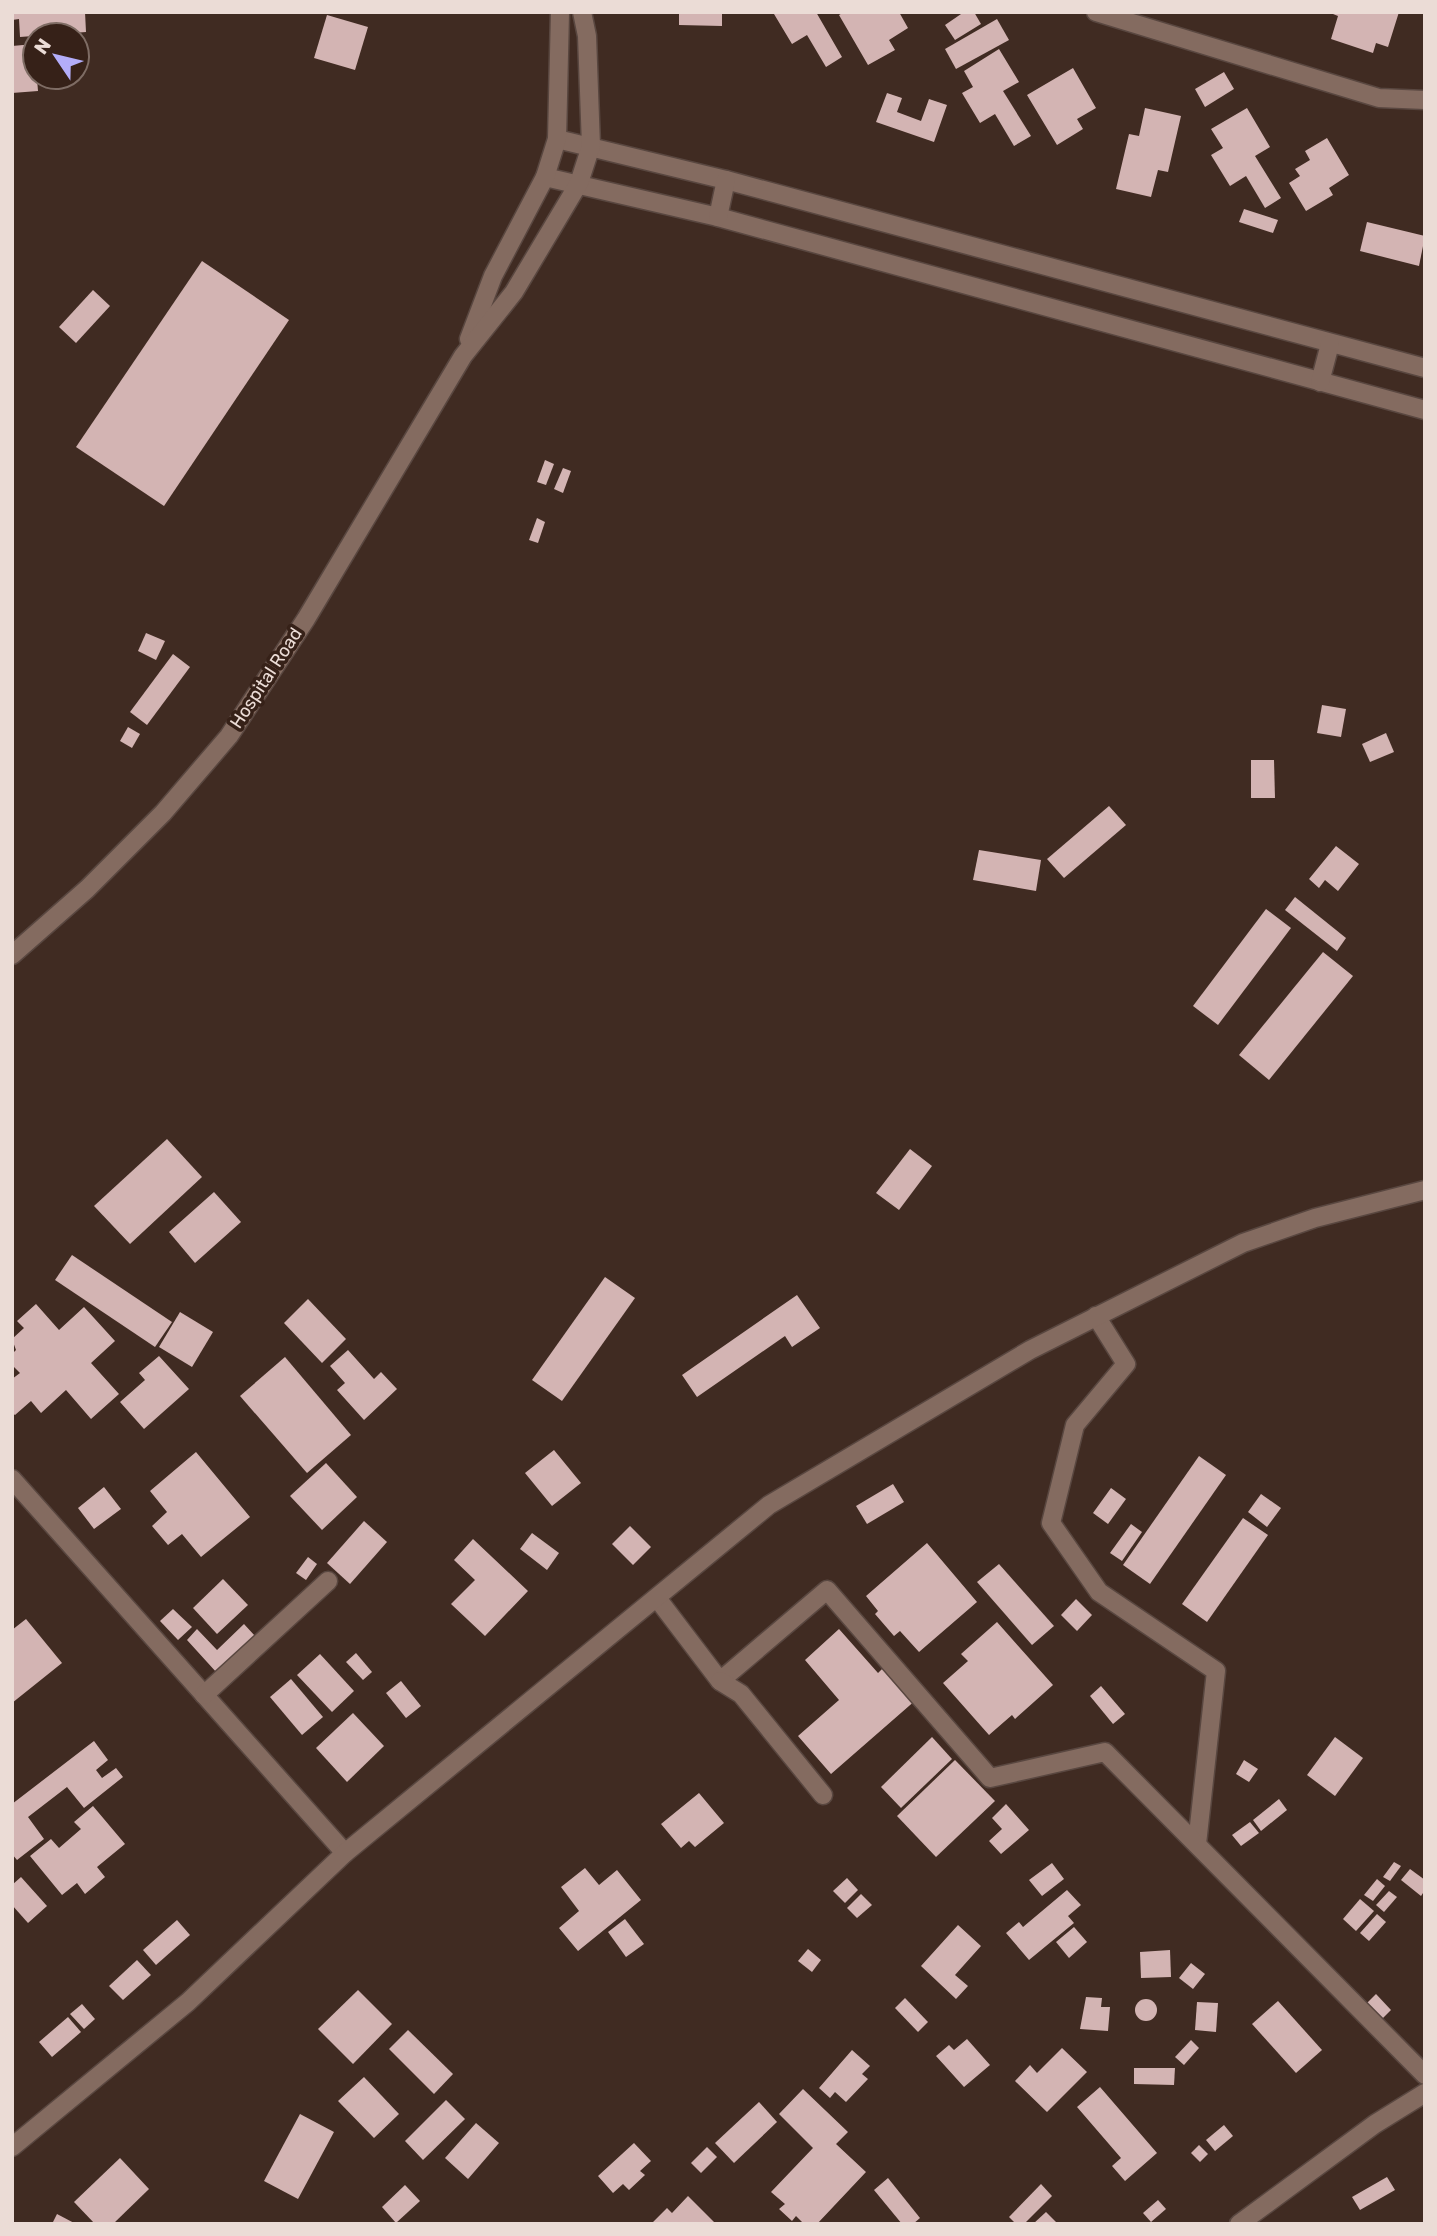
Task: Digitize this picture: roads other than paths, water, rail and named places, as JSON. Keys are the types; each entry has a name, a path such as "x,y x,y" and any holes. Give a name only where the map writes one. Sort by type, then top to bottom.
{"street":[{"path":"463,356 494,276 545,177 557,139 560,12"},
{"path":"463,356 514,292 579,183 591,146 587,36 582,12"},
{"path":"1096,12 1379,98 1425,100"},
{"path":"557,139 726,180 1425,368"},
{"path":"545,177 718,217 1425,410"},
{"path":"718,217 726,180"},
{"path":"1320,382 1330,344"},
{"name":"Hospital Road","path":"12,955 87,889 163,813 229,736 306,618 463,356"},
{"path":"12,2147 188,2001 345,1853 769,1505 956,1391 1096,1316 1243,1243 1315,1218 1425,1190"},
{"path":"1096,1316 1126,1364 1075,1425 1051,1523 1099,1592 1216,1671 1196,1844"},
{"path":"12,1479 345,1853"},
{"path":"204,1695 328,1581"},
{"path":"720,1681 827,1590 990,1778 1105,1752 1425,2075"},
{"path":"657,1598 720,1681 740,1694 823,1795"},
{"path":"1240,2224 1375,2124 1425,2093"}]}
